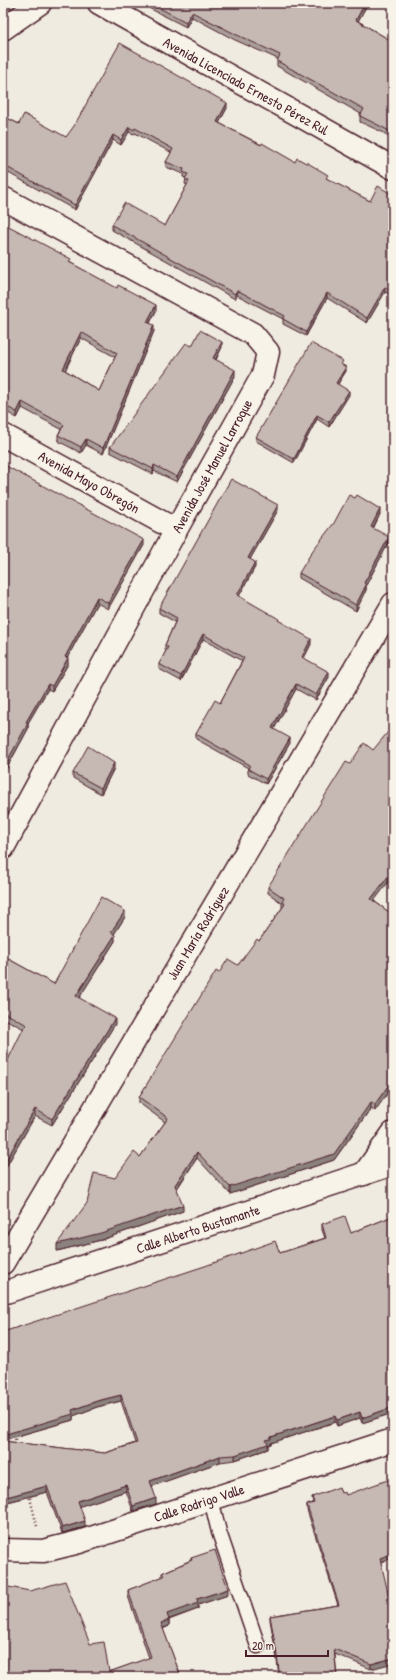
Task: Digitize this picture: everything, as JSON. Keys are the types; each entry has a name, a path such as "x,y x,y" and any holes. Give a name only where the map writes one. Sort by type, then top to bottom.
{"street":[{"path":"3,29 40,3"},
{"name":"Avenida Licenciado Ernesto Pérez Rul","path":"99,3 393,168"},
{"name":"Avenida José Manuel Larroque","path":"3,198 253,334 268,352 263,375 176,530 3,848"},
{"name":"Avenida Mayo Obregón","path":"3,435 176,530"},
{"name":"Juan María Rodríguez","path":"3,1263 393,604"},
{"path":"364,1174 393,1133"},
{"name":"Calle Alberto Bustamante","path":"3,1293 393,1164"},
{"name":"Calle Rodrigo Valle","path":"3,1550 43,1551 79,1542 393,1440"}],"lane":[{"path":"211,1499 219,1532 258,1646"}],"path":[{"path":"12,1428 18,1451"},
{"path":"28,1490 43,1551"}],"building":[{"path":"150,3 365,3 356,20 393,42 393,133 360,116 364,109 277,61 280,55 192,12 186,22"},
{"path":"120,43 227,103 217,122 261,145 262,143 295,162 297,158 306,162 328,175 326,178 370,201 378,186 393,195 393,291 385,287 367,318 327,293 306,332 283,319 285,316 237,290 235,294 112,225 124,203 165,226 189,181 185,179 188,174 183,172 184,169 166,162 173,149 135,128 134,130 129,127 121,140 113,135 75,205 3,165 3,153 7,146 3,144 3,116 19,124 24,114 66,137 74,126"},
{"path":"3,223 71,259 69,262 117,288 118,285 156,305 147,322 154,325 103,448 86,439 81,447 58,435 64,425 22,402 17,412 3,405","holes":["81,332 117,353 99,391 63,369"]},
{"path":"200,330 222,342 213,358 235,370 177,477 154,465 153,469 110,447 186,343 192,346"},
{"path":"311,343 343,361 341,364 346,367 336,383 349,391 329,422 317,415 294,459 256,437"},
{"path":"6,466 144,540 108,603 97,597 65,657 68,658 52,686 48,684 26,722 28,723 3,769 3,473"},
{"path":"231,479 278,505 248,558 255,562 237,595 311,639 302,657 329,672 316,695 296,684 272,728 290,738 266,779 248,769 250,765 196,734 215,700 220,703 244,658 203,634 181,676 159,664 168,647 165,645 177,618 159,608"},
{"path":"349,495 355,498 357,495 380,509 371,527 389,537 364,583 366,585 356,605 299,573 313,550 334,523"},
{"path":"393,726 393,870 371,899 393,915 393,1079 375,1104 371,1102 334,1154 230,1187 197,1152 175,1185 183,1205 101,1233 57,1244 87,1203 94,1173 115,1178 134,1152 140,1157 168,1118 139,1097 216,971 219,973 228,959 238,965 257,939 259,941 285,904 282,902 284,898 268,887 346,762 350,764 364,743 373,750"},
{"path":"88,746 114,763 101,788 73,773"},
{"path":"101,897 125,911 111,932 115,935 76,996 115,1018 52,1119 35,1109 3,1166 3,1073 24,1027 27,1025 3,1012 3,956 54,984"},
{"path":"345,1216 351,1233 393,1216 393,1407 362,1418 360,1412 337,1420 335,1416 271,1437 271,1439 266,1440 268,1444 235,1455 220,1456 150,1481 156,1498 133,1506 126,1485 78,1501 85,1521 62,1528 47,1486 3,1498 3,1441 105,1453 137,1443 121,1395 97,1401 72,1410 73,1414 3,1435 3,1332 205,1266 275,1241 280,1253 326,1238 322,1224"},
{"path":"393,1478 393,1553 380,1558 393,1615 393,1658 371,1664 334,1649 337,1677 280,1677 270,1616 339,1605 307,1505 314,1503 312,1497 339,1487 341,1493 345,1492 346,1495"},
{"path":"215,1550 228,1589 197,1599 198,1603 167,1614 169,1620 161,1623 181,1677 3,1677 3,1586 30,1591 65,1581 90,1644 104,1642 109,1672 151,1657 128,1590 164,1576 162,1573 192,1560 191,1558"},
{"path":"223,1673 224,1677 211,1677"}]}
